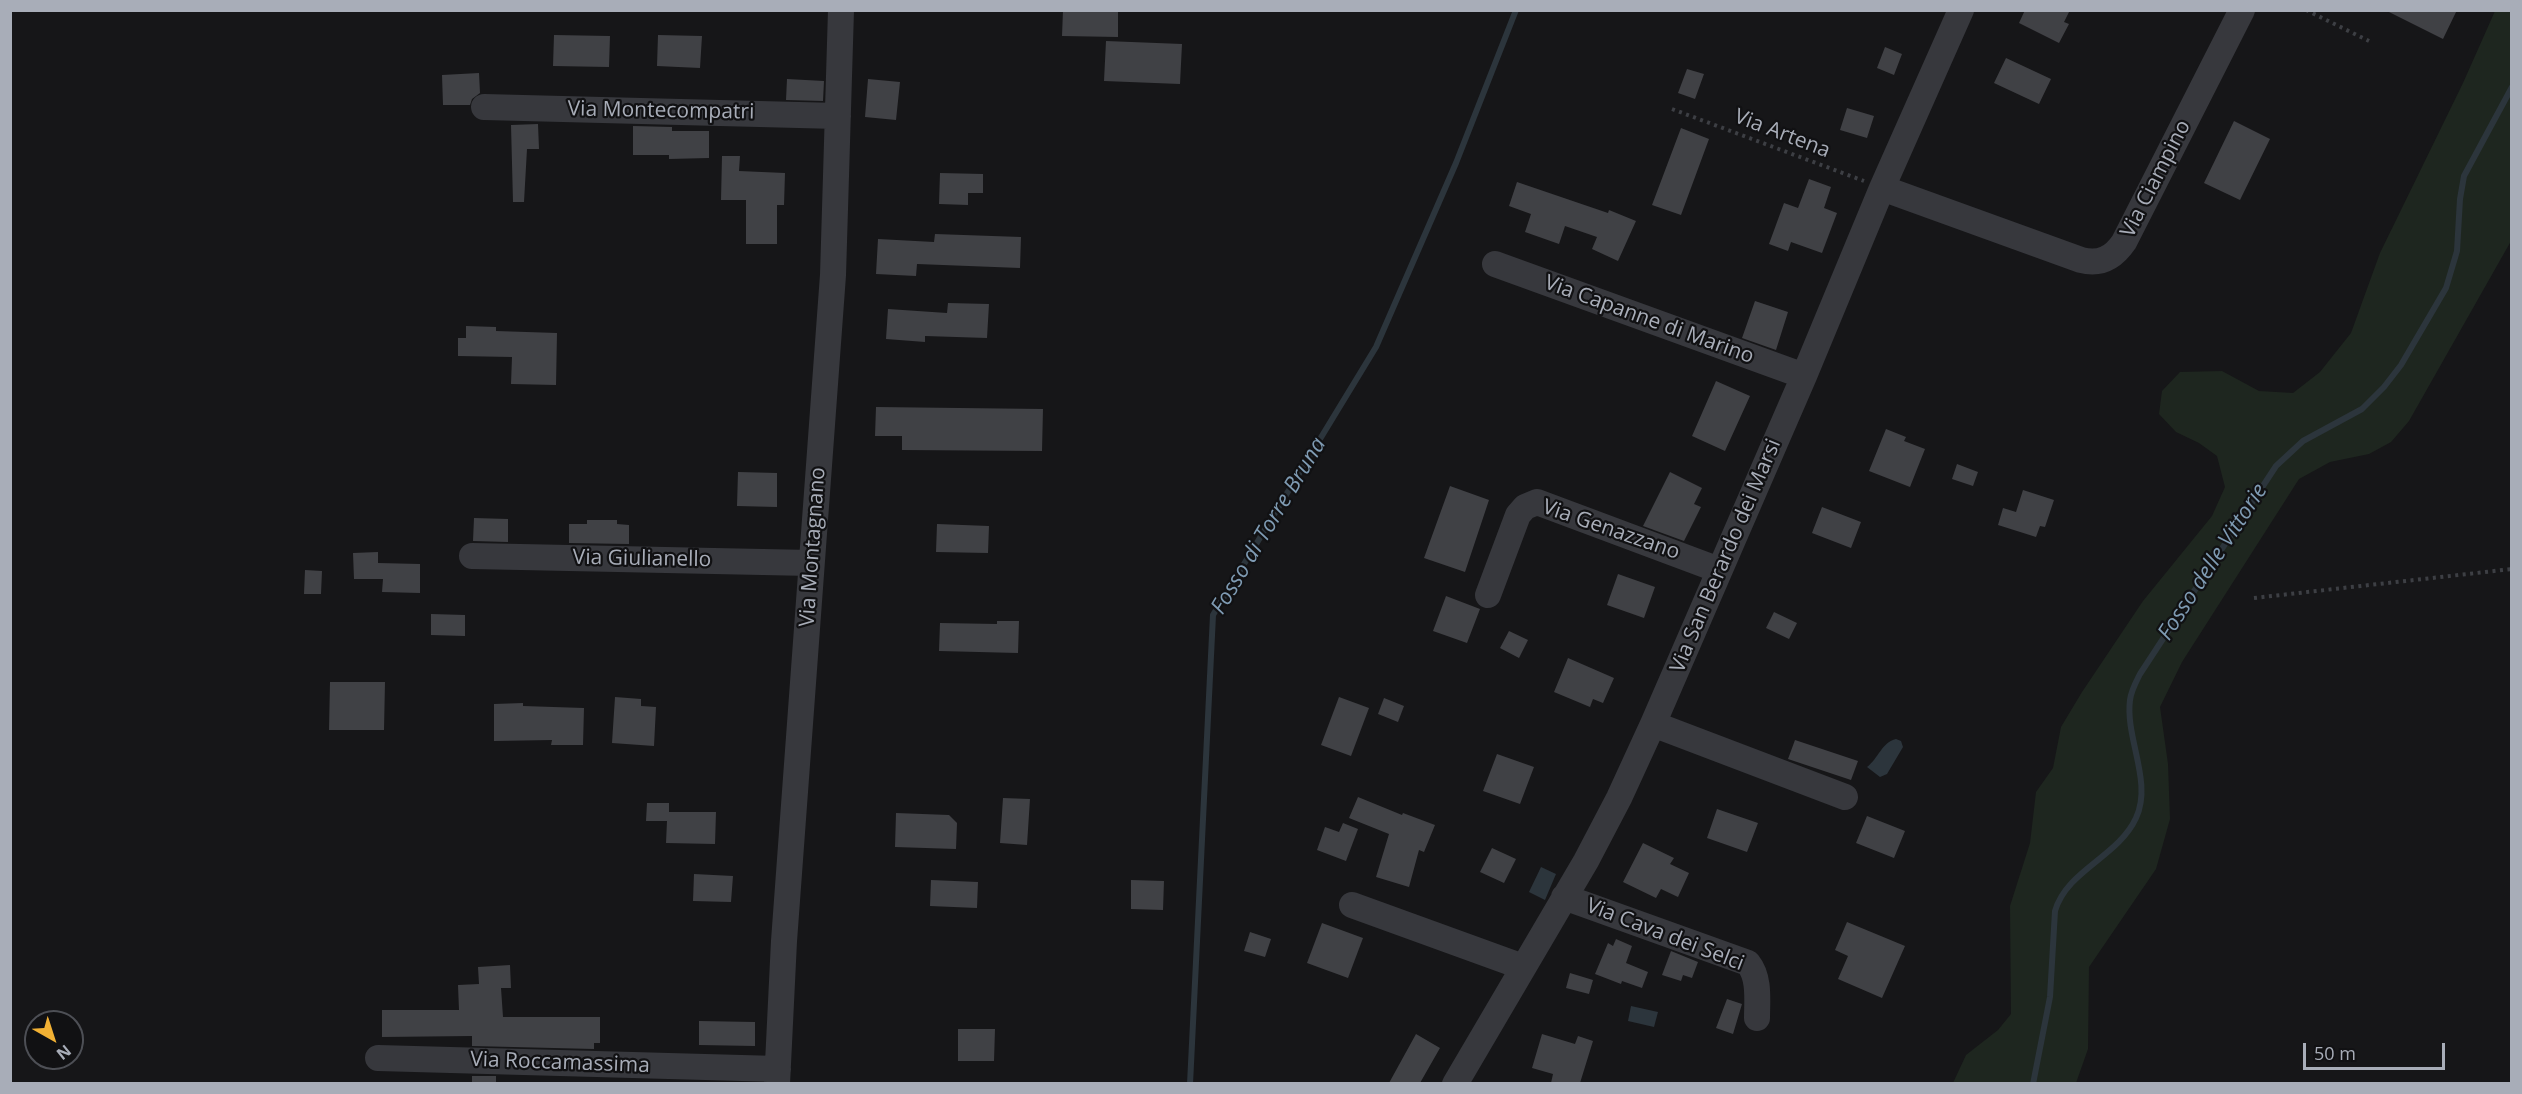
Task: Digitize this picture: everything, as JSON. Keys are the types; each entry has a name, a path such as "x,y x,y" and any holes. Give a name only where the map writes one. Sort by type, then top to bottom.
{"street":[{"name":"Via Montagnano","path":"777,1076 784,929 833,275 841,10"},
{"name":"Via San Berardo dei Marsi","path":"1455,1083 1607,822 1653,724 1804,376 1881,188 1961,10"},
{"name":"Via Ciampino","path":"1881,188 2081,260 2094,262 2108,258 2124,242 2242,10"},
{"name":"Via Montecompatri","path":"484,107 838,116"},
{"name":"Via Capanne di Marino","path":"1495,264 1804,376"},
{"name":"Via Genazzano","path":"1488,595 1518,515 1525,507 1537,502 1719,570"},
{"name":"Via Giulianello","path":"472,556 812,563"},
{"path":"1653,724 1845,797"},
{"name":"Via Cava dei Selci","path":"1564,897 1748,963 1754,971 1756,982 1757,1018"},
{"path":"1352,905 1523,967"},
{"name":"Via Roccamassima","path":"378,1058 777,1076"}],"path":[{"path":"2306,10 2369,41"},
{"name":"Via Artena","path":"1672,109 1881,188"},
{"path":"2254,598 2511,569"}],"shaded area":[{"path":"2495,11 2511,11 2511,241 2409,421 2391,442 2369,454 2330,462 2299,479 2182,662 2160,707 2168,764 2170,819 2156,869 2089,967 2088,1049 2076,1083 1953,1083 1966,1055 1998,1030 2011,1014 2010,906 2030,843 2036,792 2053,768 2061,727 2143,601 2212,516 2225,487 2217,456 2199,443 2176,432 2159,414 2162,391 2180,372 2222,371 2259,391 2293,393 2320,372 2351,333 2380,253 2463,83"},
{"path":"1896,739 1901,741 1903,747 1887,774 1880,777 1867,767 1887,744"},
{"path":"1541,867 1556,874 1545,900 1529,892"},
{"path":"1631,1006 1658,1012 1654,1027 1628,1021"}],"building":[{"path":"1063,10 1118,10 1118,37 1062,36"},
{"path":"2025,10 2070,10 2064,22 2069,24 2059,43 2019,23"},
{"path":"2385,10 2457,10 2443,39"},
{"path":"554,35 610,36 609,67 553,66"},
{"path":"658,35 702,36 700,68 657,66"},
{"path":"1106,41 1182,44 1180,84 1104,81"},
{"path":"1885,47 1902,54 1894,75 1877,68"},
{"path":"2006,58 2051,79 2039,104 1994,83"},
{"path":"1687,69 1704,74 1695,99 1678,93"},
{"path":"479,73 480,93 472,99 470,105 443,105 442,75"},
{"path":"787,79 824,81 823,101 786,100"},
{"path":"868,79 900,82 896,120 865,117"},
{"path":"1847,108 1874,116 1867,138 1840,130"},
{"path":"2234,121 2270,139 2240,200 2204,183"},
{"path":"538,124 539,149 527,149 524,202 513,202 511,125"},
{"path":"633,126 672,127 672,131 709,131 709,158 669,159 669,155 633,155"},
{"path":"1681,128 1709,139 1681,215 1652,205"},
{"path":"722,156 740,156 739,171 785,173 784,205 777,205 777,244 746,244 746,200 721,200"},
{"path":"940,173 983,174 983,193 968,193 968,205 939,204"},
{"path":"1809,179 1831,187 1824,208 1837,213 1822,253 1791,242 1788,251 1769,244 1784,203 1798,208"},
{"path":"1517,182 1608,213 1609,210 1636,221 1618,261 1592,249 1597,237 1565,226 1559,244 1525,232 1531,214 1509,206"},
{"path":"935,234 1021,237 1020,268 917,264 916,276 876,274 878,239 934,242"},
{"path":"1755,301 1788,312 1776,350 1742,338"},
{"path":"948,303 989,304 987,338 925,336 925,342 886,339 888,309 947,313"},
{"path":"466,326 496,327 496,331 557,333 556,385 511,384 512,357 458,356 458,338 466,338"},
{"path":"1716,381 1750,396 1725,451 1692,436"},
{"path":"876,407 1043,409 1042,451 902,450 902,436 875,436"},
{"path":"1886,429 1906,437 1904,441 1925,449 1910,487 1869,471"},
{"path":"1957,464 1978,472 1973,486 1952,479"},
{"path":"738,472 777,473 777,507 737,506"},
{"path":"1670,472 1702,488 1694,504 1701,507 1684,541 1643,526"},
{"path":"1450,486 1489,500 1465,572 1424,558"},
{"path":"2023,490 2054,500 2045,527 2040,526 2036,537 1998,525 2003,508 2016,512"},
{"path":"1822,507 1861,522 1851,548 1812,533"},
{"path":"474,518 508,519 508,542 473,541"},
{"path":"587,520 617,520 617,524 629,525 629,544 569,543 569,524 587,524"},
{"path":"937,524 989,526 988,553 936,552"},
{"path":"378,552 378,563 420,564 420,593 382,592 383,579 354,579 353,553"},
{"path":"305,570 322,571 321,594 304,594"},
{"path":"1618,574 1655,587 1644,618 1607,605"},
{"path":"1446,596 1480,609 1467,643 1433,631"},
{"path":"1774,612 1797,623 1789,639 1766,628"},
{"path":"431,614 465,615 465,636 431,635"},
{"path":"997,621 1019,621 1018,653 939,651 940,623 997,624"},
{"path":"1509,631 1528,640 1519,658 1500,648"},
{"path":"1568,658 1614,678 1603,703 1593,699 1590,707 1554,692"},
{"path":"330,682 385,682 384,730 329,730"},
{"path":"615,697 641,699 641,706 656,707 654,746 612,743"},
{"path":"1339,697 1369,708 1351,756 1321,745"},
{"path":"1384,698 1404,706 1398,722 1378,714"},
{"path":"523,703 523,706 584,708 583,745 551,745 552,740 494,741 494,704"},
{"path":"1795,740 1858,761 1851,780 1788,759"},
{"path":"1497,754 1534,767 1520,804 1483,791"},
{"path":"1358,797 1402,815 1403,813 1435,825 1424,852 1419,850 1409,887 1376,877 1389,834 1349,818"},
{"path":"1003,798 1030,799 1027,845 1000,843"},
{"path":"647,803 669,803 669,812 716,812 715,844 666,843 667,821 646,821"},
{"path":"1717,809 1758,823 1747,852 1707,838"},
{"path":"896,813 949,815 957,823 956,849 895,847"},
{"path":"1867,816 1905,831 1894,858 1856,843"},
{"path":"1343,823 1358,829 1346,861 1317,850 1325,827 1339,832"},
{"path":"1643,843 1674,858 1670,864 1689,873 1678,897 1661,889 1656,898 1623,882"},
{"path":"1492,848 1516,859 1504,883 1480,872"},
{"path":"694,874 733,876 731,902 693,901"},
{"path":"931,880 978,882 977,908 930,906"},
{"path":"1131,880 1164,881 1163,910 1131,909"},
{"path":"1847,922 1905,946 1882,998 1838,979 1848,956 1835,950"},
{"path":"1322,923 1363,938 1348,978 1307,963"},
{"path":"1250,932 1271,939 1265,957 1244,951"},
{"path":"1616,939 1632,946 1626,963 1648,972 1642,988 1622,981 1621,984 1595,974 1608,943 1613,946"},
{"path":"1671,951 1698,962 1692,978 1683,975 1681,981 1662,975"},
{"path":"510,965 511,988 501,988 503,1017 600,1017 600,1043 594,1043 594,1049 472,1046 472,1036 382,1037 382,1010 459,1010 458,985 479,984 478,967"},
{"path":"1570,973 1593,980 1589,994 1566,988"},
{"path":"1727,999 1742,1004 1733,1034 1716,1028"},
{"path":"699,1021 755,1022 755,1046 699,1045"},
{"path":"958,1029 995,1029 994,1061 958,1061"},
{"path":"1416,1034 1440,1048 1420,1083 1389,1083"},
{"path":"1542,1034 1575,1044 1578,1036 1593,1041 1580,1083 1551,1083 1553,1074 1532,1068"},
{"path":"472,1076 496,1076 496,1083 472,1083"}],"waterway":[{"name":"Fosso di Torre Bruna","path":"1190,1084 1213,615 1376,347 1456,163 1516,10"},
{"name":"Fosso delle Vittorie","path":"2033,1084 2050,997 2055,911 2070,885 2128,832 2136,818 2140,804 2142,790 2130,715 2135,683 2276,466 2303,441 2362,409 2384,387 2401,365 2446,288 2457,251 2460,199 2464,176 2512,87"}]}
